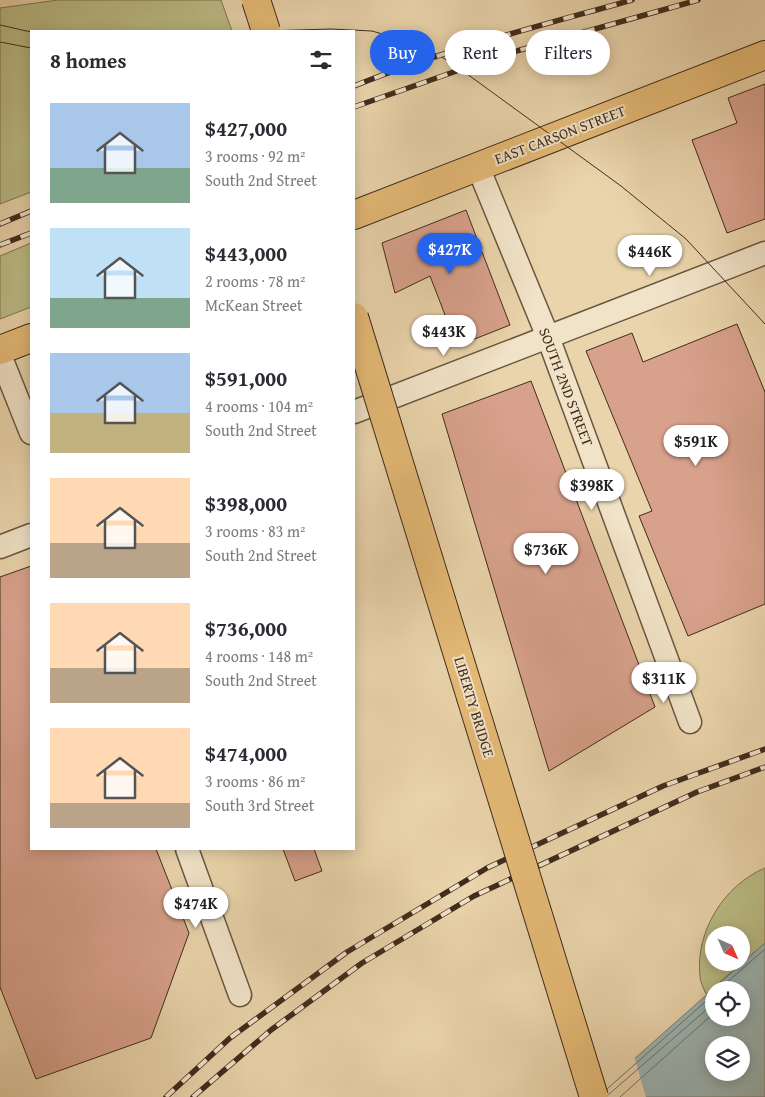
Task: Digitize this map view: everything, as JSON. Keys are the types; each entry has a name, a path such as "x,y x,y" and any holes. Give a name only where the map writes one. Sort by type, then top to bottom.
{"main road":[{"path":"256,0 266,30"},
{"name":"EAST CARSON STREET","path":"355,215 765,55"},
{"name":"LIBERTY BRIDGE","path":"355,320 594,1097"},
{"path":"0,350 30,338"}],"street":[{"name":"SOUTH 2ND STREET","path":"478,167 548,337 690,722"},
{"path":"355,412 765,253"},
{"path":"0,354 30,429"},
{"path":"0,547 30,535"},
{"path":"187,850 240,995"}],"green space":[{"path":"58,0 221,0 232,30 30,30 30,192 0,204 0,8"},
{"path":"30,243 30,307 0,319 0,256"},
{"path":"765,868 765,943 750,956 750,926 708,926 715,912 737,886"},
{"path":"705,935 705,971 733,971 721,981 705,981 705,992 700,978 702,943"}],"water":[{"path":"765,943 765,1097 579,1097 606,1084 705,996 705,1026 750,1026 750,981 722,981 733,971 750,971 750,956"}],"pier":[{"path":"634,1056 646,1097 577,1097 604,1082"}],"building":[{"path":"765,84 765,219 727,233 692,140 737,123 728,98"},
{"path":"466,210 510,325 457,346 430,276 395,293 382,243"},
{"path":"737,324 765,392 765,604 688,636 639,516 652,511 586,351 632,333 643,362"},
{"path":"531,381 655,707 549,771 442,414"},
{"path":"30,566 30,850 156,850 189,933 151,1038 36,1079 0,987 0,577"},
{"path":"283,850 314,850 322,871 295,881"}],"tram line":[{"path":"0,25 30,32"},
{"path":"298,30 352,30"},
{"path":"355,30 372,31 420,45 452,63 621,186 686,239 765,324"},
{"path":"0,42 30,48"}],"railway":[{"path":"355,86 457,50 632,0"},
{"path":"355,107 502,55 698,0"},
{"path":"0,224 30,211"},
{"path":"0,245 30,233"},
{"path":"166,1097 230,1038 347,952 487,868 663,786 765,749"},
{"path":"193,1097 271,1030 362,963 474,896 697,792 765,767"}]}
